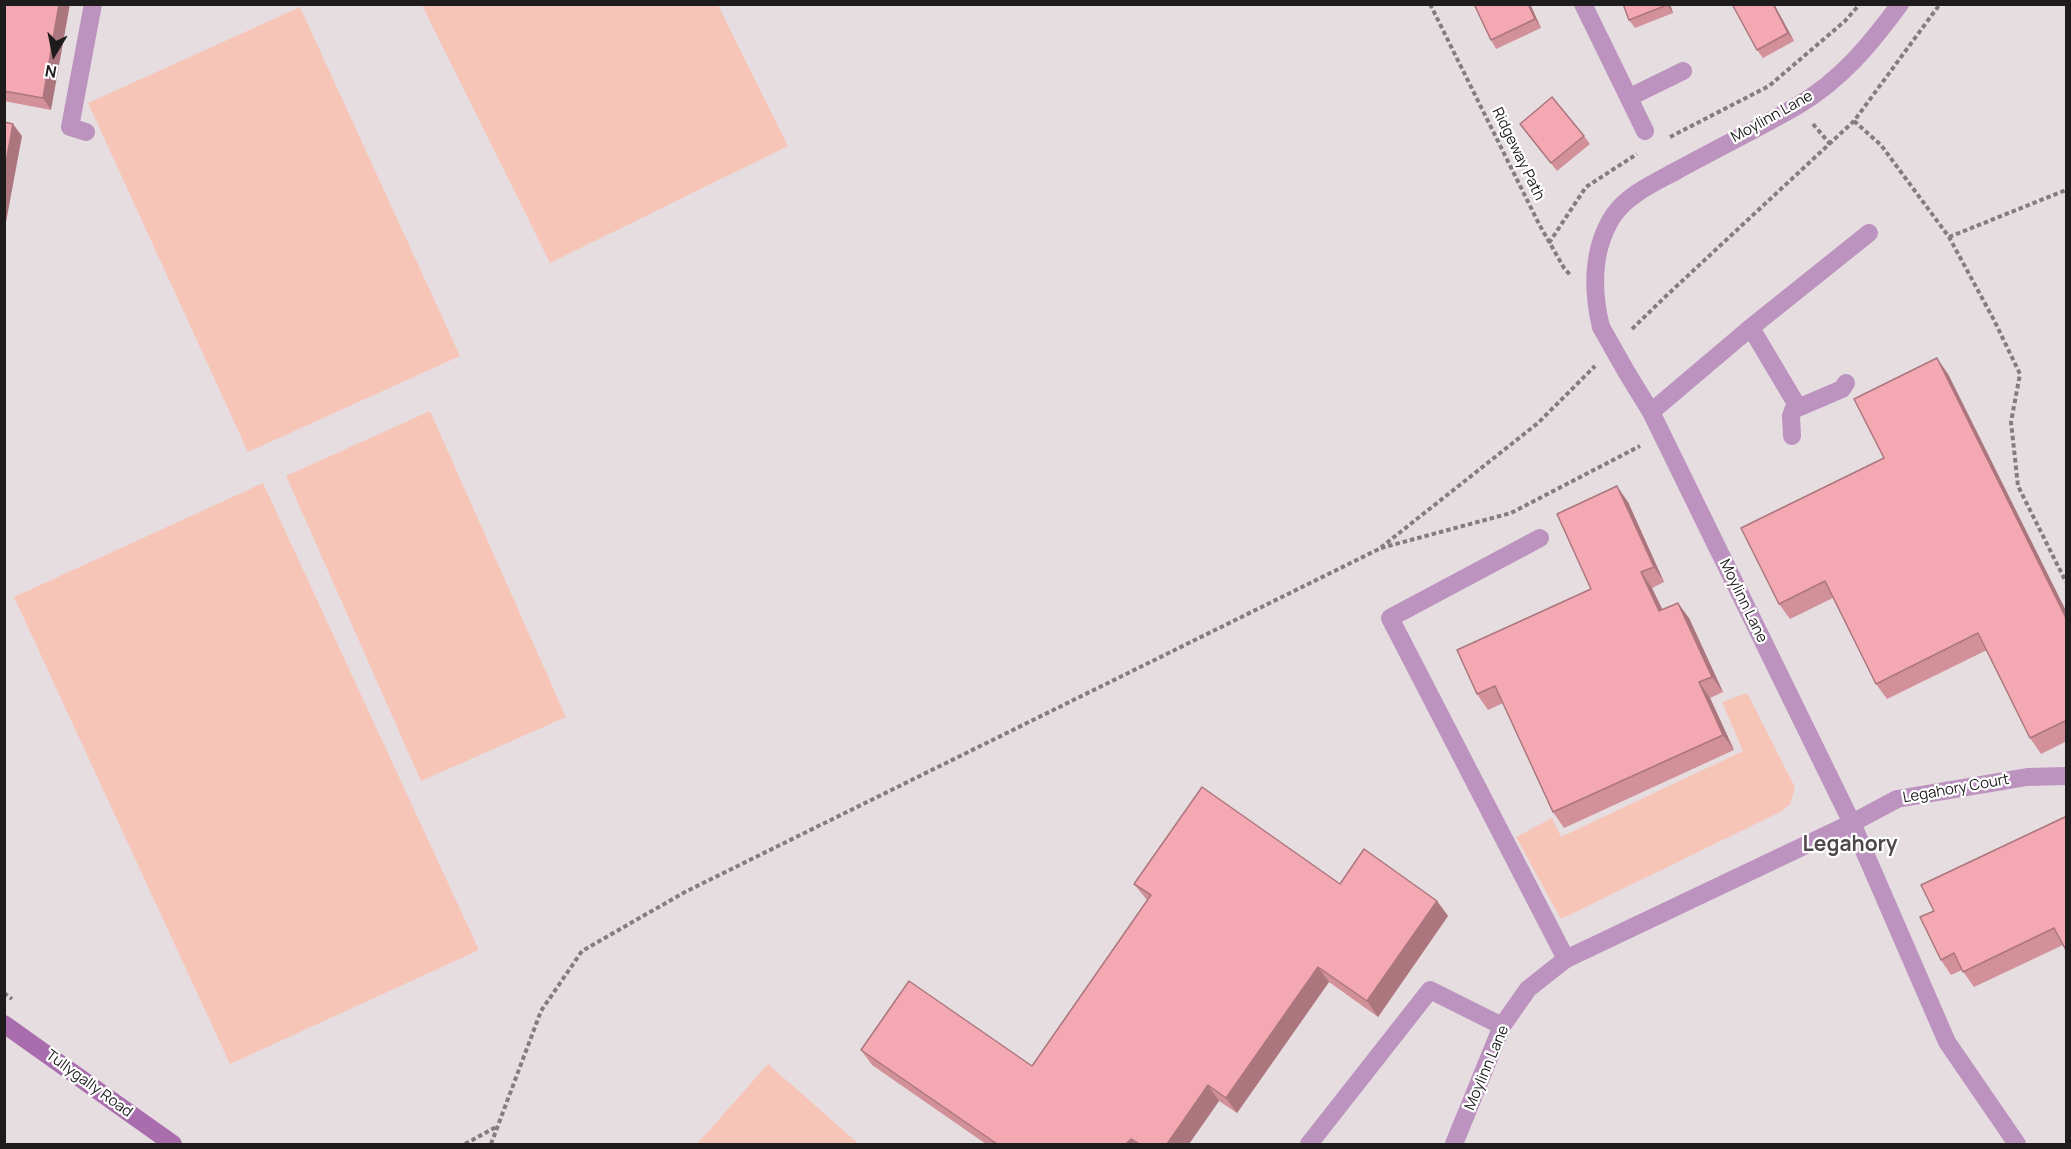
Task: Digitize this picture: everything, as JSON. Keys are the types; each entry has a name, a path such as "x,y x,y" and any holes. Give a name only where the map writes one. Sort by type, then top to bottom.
{"street":[{"path":"86,132 70,127 93,4"},
{"path":"1583,4 1645,131"},
{"name":"Moylinn Lane","path":"1454,1144 1502,1026 1528,988 1566,959 1852,823 1651,412 1601,327 1596,307 1595,270 1600,244 1614,215 1638,192 1797,106 1840,76 1875,39 1900,4"},
{"path":"1630,97 1683,71"},
{"path":"1651,412 1869,233"},
{"path":"1751,328 1798,407"},
{"path":"1792,436 1793,410 1842,389 1846,384"},
{"path":"1540,538 1390,618 1566,959"},
{"name":"Legahory Court","path":"1852,823 1897,799 2027,777 2067,776"},
{"path":"1852,823 1947,1042 2017,1144"},
{"path":"1309,1144 1430,990 1502,1026"},
{"name":"Tullygally Road","path":"4,1024 173,1144"}],"path":[{"name":"Ridgeway Path","path":"1430,4 1549,243 1564,268 1596,307"},
{"path":"1664,140 1769,86 1845,21 1860,4"},
{"path":"1626,335 1854,121 1940,4"},
{"path":"1854,121 1881,145 1949,237 2020,374 2011,422 2018,486 2067,582"},
{"path":"1549,243 1586,187 1644,150"},
{"path":"1949,237 2067,189"},
{"path":"1379,549 1538,423 1602,359"},
{"path":"491,1144 541,1011 582,951 685,892 1379,549 1511,513 1662,435"},
{"path":"465,1144 497,1126"}],"shaded area":[{"path":"422,5 718,5 788,146 550,263"},
{"path":"300,7 460,356 248,452 88,103"},
{"path":"430,411 566,717 421,781 286,476"},
{"path":"263,483 479,950 230,1064 14,597"},
{"path":"1747,693 1795,787 1790,804 1780,812 1561,919 1516,837 1552,818 1561,837 1743,751 1722,702"},
{"path":"768,1064 859,1144 697,1144"}],"building":[{"path":"4,4 59,4 43,98 4,91"},
{"path":"1474,4 1528,4 1535,19 1491,40"},
{"path":"1623,4 1667,4 1667,5 1629,20"},
{"path":"1732,4 1773,4 1788,33 1757,50"},
{"path":"1552,97 1584,136 1551,163 1520,124"},
{"path":"4,122 13,124 4,173"},
{"path":"1937,358 2067,620 2067,720 2030,738 1978,633 1876,684 1825,581 1779,604 1741,528 1884,458 1854,399"},
{"path":"1617,486 1654,567 1641,572 1659,611 1678,603 1712,677 1699,682 1723,735 1553,812 1495,686 1477,694 1457,650 1591,589 1557,514"},
{"path":"1202,787 1340,884 1364,849 1437,901 1367,1001 1318,967 1226,1098 1208,1085 1167,1144 1139,1144 1131,1139 1126,1144 997,1144 861,1050 909,981 1032,1066 1151,895 1134,884"},
{"path":"2067,816 2067,952 2054,928 1963,972 1954,953 1941,960 1920,917 1934,911 1921,885"}],"district":[{"name":"Legahory","path":"1850,845"}]}
